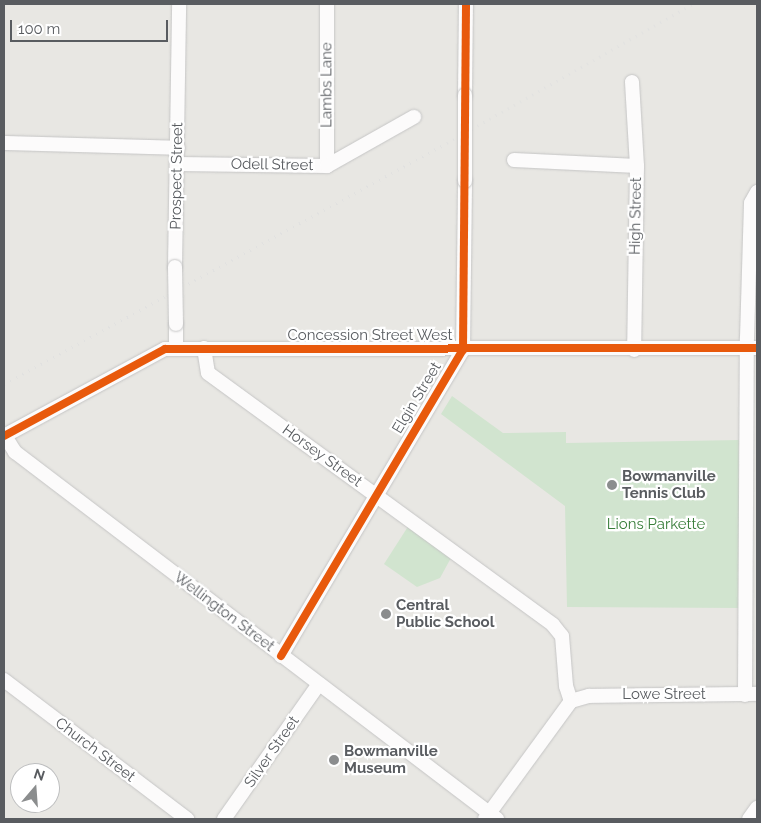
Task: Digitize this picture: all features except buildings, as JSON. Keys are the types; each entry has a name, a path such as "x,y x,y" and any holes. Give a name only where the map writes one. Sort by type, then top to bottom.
{"street":[{"name":"Prospect Street","path":"176,348 175,267 179,4"},
{"name":"Lambs Lane","path":"327,4 327,166"},
{"name":"Elgin Street","path":"281,656 462,350 466,4"},
{"name":"High Street","path":"632,82 637,166 634,350"},
{"name":"Odell Street","path":"178,164 327,166 414,116"},
{"path":"4,143 178,148"},
{"path":"514,160 637,166"},
{"path":"751,695 751,203 757,192"},
{"name":"Horsey Street","path":"204,348 208,373 553,625 562,636 566,686 571,701"},
{"name":"Concession Street West","path":"4,436 165,349 634,350 752,348"},
{"name":"Wellington Street","path":"4,436 15,452 491,817"},
{"name":"Church Street","path":"4,680 187,819"},
{"name":"Silver Street","path":"224,819 319,684"},
{"name":"Lowe Street","path":"571,701 589,696 751,695"},
{"path":"491,817 571,701"},
{"path":"749,819 757,808"}],"green space":[{"name":"Lions Parkette","path":"452,396 503,433 566,432 566,443 740,440 739,608 567,607 565,506 441,414"},
{"path":"409,525 452,556 440,578 417,587 384,564"}],"railway":[{"path":"4,384 447,143 693,4"}],"cycle path":[{"path":"281,656 463,350 466,4"},
{"path":"4,436 165,349 757,348"}],"place":[{"name":"Bowmanville Tennis Club","path":"612,485"},
{"name":"Central Public School","path":"386,614"},
{"name":"Bowmanville Museum","path":"334,760"}]}
